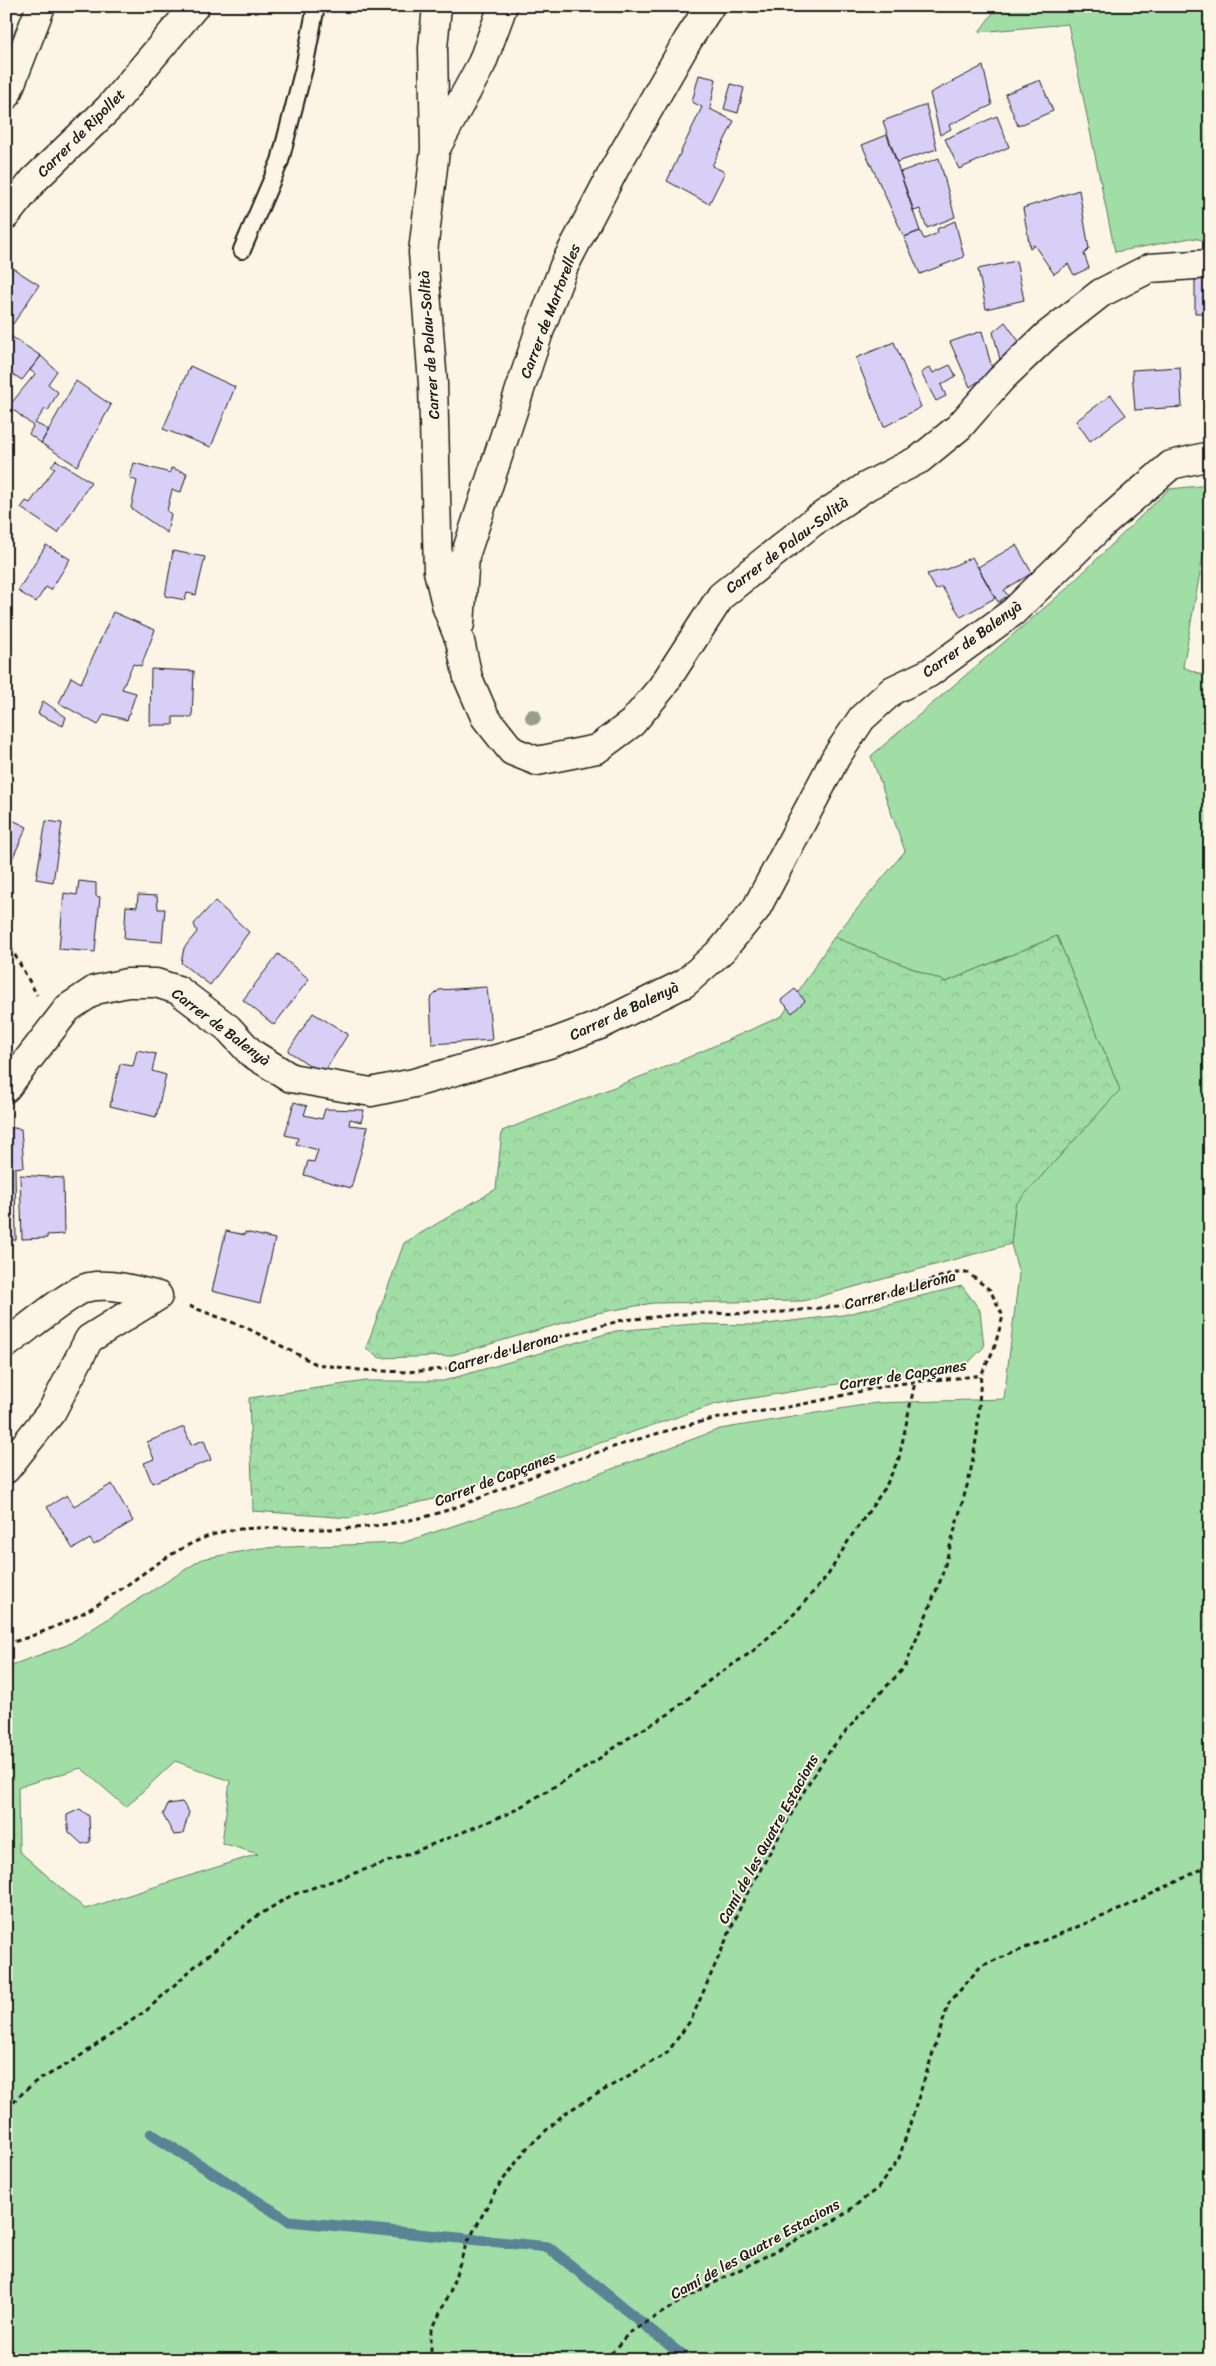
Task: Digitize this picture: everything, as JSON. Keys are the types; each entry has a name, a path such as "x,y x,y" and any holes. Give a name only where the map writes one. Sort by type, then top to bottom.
{"street":[{"path":"6,96 41,6"},
{"name":"Carrer de Ripollet","path":"6,215 34,180 109,108 196,6"},
{"path":"435,150 433,48 436,6"},
{"name":"Carrer de Palau-Solità","path":"503,6 482,63 435,150 423,252 433,384 438,571 447,608 460,641 468,678 485,717 512,751 537,761 597,750 632,723 662,688 721,596 813,522 866,486 920,459 959,427 1001,379 1046,336 1101,293 1150,268 1210,264"},
{"name":"Carrer de Martorelles","path":"460,641 465,556 539,332 564,266 616,166 688,40 710,6"},
{"name":"Carrer de Balenyà","path":"6,1088 68,1008 95,990 127,983 156,983 178,990 228,1028 251,1053 290,1078 372,1092 414,1083 552,1043 608,1021 686,983 722,950 756,909 836,757 862,718 894,690 929,674 1013,612 1102,525 1171,465 1210,456"},
{"path":"6,1344 56,1307 88,1287 124,1287 158,1296"},
{"path":"6,1469 52,1410 89,1339 158,1296"}],"lane":[{"path":"242,250 280,161 304,68 316,6"}],"path":[{"path":"6,939 54,1026"},
{"name":"Carrer de Llerona","path":"158,1296 245,1327 316,1364 359,1370 406,1372 446,1369 498,1353 623,1320 694,1313 775,1313 847,1305 866,1302 952,1273 968,1273 990,1290 1003,1316 994,1349 981,1375"},
{"name":"Carrer de Capçanes","path":"6,1644 34,1636 100,1603 143,1572 179,1550 216,1534 237,1530 331,1529 381,1525 424,1517 462,1506 526,1479 592,1455 677,1428 734,1414 797,1406 914,1382 945,1381 981,1375"},
{"name":"Camí de les Quatre Estacions","path":"431,2360 431,2332 450,2292 466,2245 497,2188 527,2148 565,2113 667,2053 691,2020 744,1899 808,1784 837,1742 905,1667 942,1579 970,1475 977,1434 981,1375"},
{"path":"6,2108 36,2082 70,2063 147,2010 194,1967 254,1918 292,1895 401,1857 510,1813 587,1767 672,1712 710,1680 753,1651 794,1614 828,1575 850,1538 885,1488 898,1458 914,1382"},
{"name":"Camí de les Quatre Estacions","path":"605,2360 629,2333 714,2282 839,2218 878,2188 898,2158 949,2003 981,1966 1121,1909 1210,1865"}],"green space":[{"path":"998,6 1210,6 1210,241 1191,238 1115,252 1068,24 979,32"},
{"path":"1210,485 1210,517 1183,667 1210,678 1210,2360 6,2360 6,1667 67,1645 202,1559 260,1548 402,1543 512,1506 720,1429 876,1403 1004,1399 1019,1274 1011,1244 1015,1205 1120,1090 1057,936 946,982 834,937 905,851 871,756 1064,591 1169,489","holes":["175,1761 230,1781 222,1843 258,1854 85,1909 19,1851 18,1787 81,1768 126,1807"]},
{"path":"1057,936 1120,1090 1015,1205 1011,1244 803,1301 653,1303 597,1313 449,1356 380,1358 366,1348 404,1243 496,1189 502,1131 673,1064 782,1016 834,937 946,982"},
{"path":"962,1286 980,1310 984,1347 964,1367 893,1375 716,1404 430,1500 350,1518 253,1511 249,1398 366,1381 443,1381 616,1331 693,1324 758,1325 843,1315"}],"building":[{"path":"983,66 992,105 949,125 951,129 940,135 930,93"},
{"path":"699,75 716,79 710,109 734,121 712,166 725,172 709,204 667,181 702,107 692,102"},
{"path":"1040,80 1053,111 1018,126 1005,94"},
{"path":"731,84 744,88 738,113 724,109"},
{"path":"926,105 937,149 897,162 883,121"},
{"path":"997,116 1009,147 959,169 945,139"},
{"path":"887,135 920,231 904,237 862,145"},
{"path":"939,158 955,217 927,228 920,209 914,211 900,172"},
{"path":"1079,190 1089,249 1084,254 1089,268 1074,275 1068,264 1054,274 1034,245 1030,248 1023,208"},
{"path":"955,221 964,257 920,274 904,237 920,231 924,239 938,233 937,229"},
{"path":"1016,261 1024,300 986,309 978,269"},
{"path":"8,265 39,285 13,324 6,319"},
{"path":"1210,279 1210,313 1195,313 1195,280"},
{"path":"1005,322 1021,344 1001,363 993,332"},
{"path":"982,331 993,372 970,387 950,342"},
{"path":"6,333 41,356 22,380 6,370"},
{"path":"894,342 921,407 884,427 856,358"},
{"path":"41,356 57,371 48,384 58,392 48,411 45,409 35,423 49,430 41,443 29,434 33,426 9,406 35,374 30,370"},
{"path":"950,365 956,376 941,385 946,396 936,401 921,373 930,367 933,373"},
{"path":"190,366 235,387 211,447 163,429"},
{"path":"1180,367 1182,407 1135,410 1132,370"},
{"path":"76,381 111,405 77,466 41,443"},
{"path":"1111,395 1126,415 1090,441 1076,421"},
{"path":"56,460 91,482 58,533 21,508 26,501 30,503 55,468 51,466"},
{"path":"134,463 170,473 171,468 187,473 181,492 172,490 167,511 171,514 167,533 131,508 137,481 130,478"},
{"path":"46,545 70,559 51,590 46,587 36,602 18,591"},
{"path":"1016,545 1032,573 1004,590 1008,596 998,602 978,567"},
{"path":"173,551 205,557 196,595 187,593 185,600 165,596"},
{"path":"972,557 995,598 961,617 942,587 936,590 927,574 947,569"},
{"path":"113,612 155,630 141,666 133,664 122,689 136,693 127,720 104,714 98,725 59,703 71,677 81,683"},
{"path":"151,669 194,671 192,717 173,717 173,725 150,725"},
{"path":"43,701 66,717 63,726 38,714"},
{"path":"6,817 27,827 6,872"},
{"path":"46,821 62,823 53,882 36,879"},
{"path":"79,881 96,883 96,896 100,897 95,952 59,949 64,893 77,895"},
{"path":"138,895 157,896 158,909 165,909 162,942 124,939 126,906 137,907"},
{"path":"215,901 249,932 210,985 181,963 184,948 197,932 194,924"},
{"path":"278,954 309,979 274,1025 243,1000"},
{"path":"487,987 492,1040 432,1044 430,999 439,990"},
{"path":"795,989 805,1001 792,1013 781,1000"},
{"path":"313,1013 348,1034 323,1074 288,1051"},
{"path":"137,1050 156,1054 152,1071 166,1075 156,1117 110,1106 120,1064 133,1066"},
{"path":"294,1102 307,1106 304,1115 322,1119 325,1109 364,1110 361,1122 350,1119 349,1125 368,1127 351,1188 304,1175 308,1161 314,1162 318,1150 296,1144 298,1138 285,1135"},
{"path":"6,1127 21,1129 24,1167 15,1168 16,1240 9,1240 6,1272"},
{"path":"20,1175 63,1178 64,1234 47,1235 47,1238 22,1239"},
{"path":"226,1231 245,1235 245,1232 275,1239 260,1303 212,1291"},
{"path":"184,1427 191,1445 204,1440 211,1460 152,1483 144,1463 154,1459 147,1442"},
{"path":"112,1484 133,1521 94,1545 90,1539 73,1549 47,1507 67,1495 74,1506"},
{"path":"182,1802 189,1812 183,1834 174,1835 163,1815 168,1804"},
{"path":"80,1809 89,1816 90,1842 82,1844 69,1832 67,1821 67,1815"}],"waterway":[{"path":"151,2134 289,2221 548,2247 688,2360"}]}
